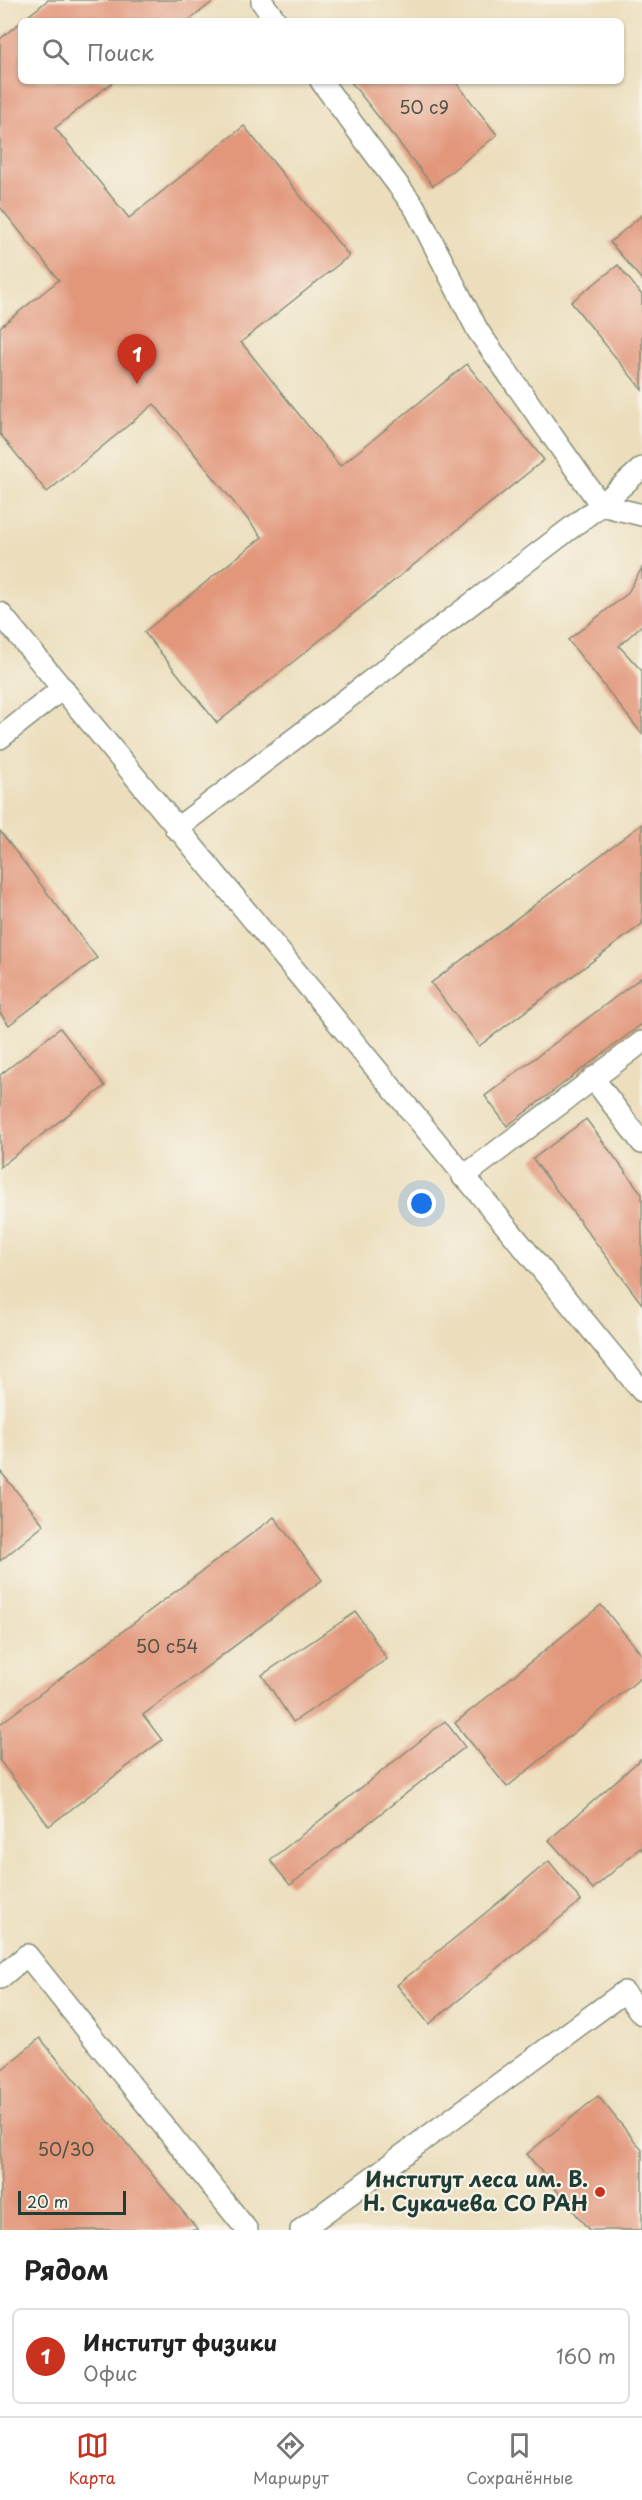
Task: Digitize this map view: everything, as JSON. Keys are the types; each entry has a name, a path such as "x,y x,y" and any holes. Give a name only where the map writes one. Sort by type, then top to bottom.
{"lane":[{"path":"262,2 274,18"},
{"path":"323,84 416,208 478,331 600,504 642,515"},
{"path":"176,829 600,504 642,468"},
{"path":"0,613 463,1177 642,1391"},
{"path":"0,738 63,688"},
{"path":"463,1177 642,1042"},
{"path":"593,1078 642,1143"},
{"path":"0,1978 27,1955 247,2230"},
{"path":"301,2230 624,1992 642,2014"}],"building":[{"path":"48,0 215,0 192,18 26,18"},
{"path":"18,24 18,84 110,84 55,128 129,218 244,126 349,256 241,342 340,466 467,364 544,460 217,723 144,632 262,537 154,404 47,492 0,434 0,327 59,280 0,207 0,39"},
{"path":"352,84 457,84 497,135 433,186"},
{"path":"642,215 642,280 610,242"},
{"path":"618,265 642,295 642,390 571,302"},
{"path":"642,568 642,625 619,646 642,671 642,734 568,640 627,594"},
{"path":"642,824 642,924 479,1046 431,983"},
{"path":"0,831 97,958 9,1025 0,1013"},
{"path":"642,977 642,1024 507,1126 485,1096"},
{"path":"60,1028 105,1086 0,1167 0,1075"},
{"path":"586,1119 642,1194 642,1304 533,1159"},
{"path":"0,1471 44,1525 0,1561"},
{"path":"274,1517 322,1580 143,1715 162,1740 49,1826 0,1761 0,1724"},
{"path":"601,1605 642,1655 642,1677 507,1787 455,1723"},
{"path":"356,1612 387,1659 293,1722 262,1675"},
{"path":"445,1721 465,1747 290,1885 270,1860"},
{"path":"642,1758 642,1850 640,1848 593,1889 549,1840"},
{"path":"549,1861 581,1901 429,2024 397,1985"},
{"path":"40,2038 198,2230 1,2230 0,2071"},
{"name":"Институт леса им. В. Н. Сукачева СО РАН","path":"598,2096 642,2150 642,2230 589,2230 527,2154"}],"place":[{"name":"Институт физики","path":"137,384"},
{"name":"Институт леса им. В. Н. Сукачева СО РАН","path":"600,2192"}]}
